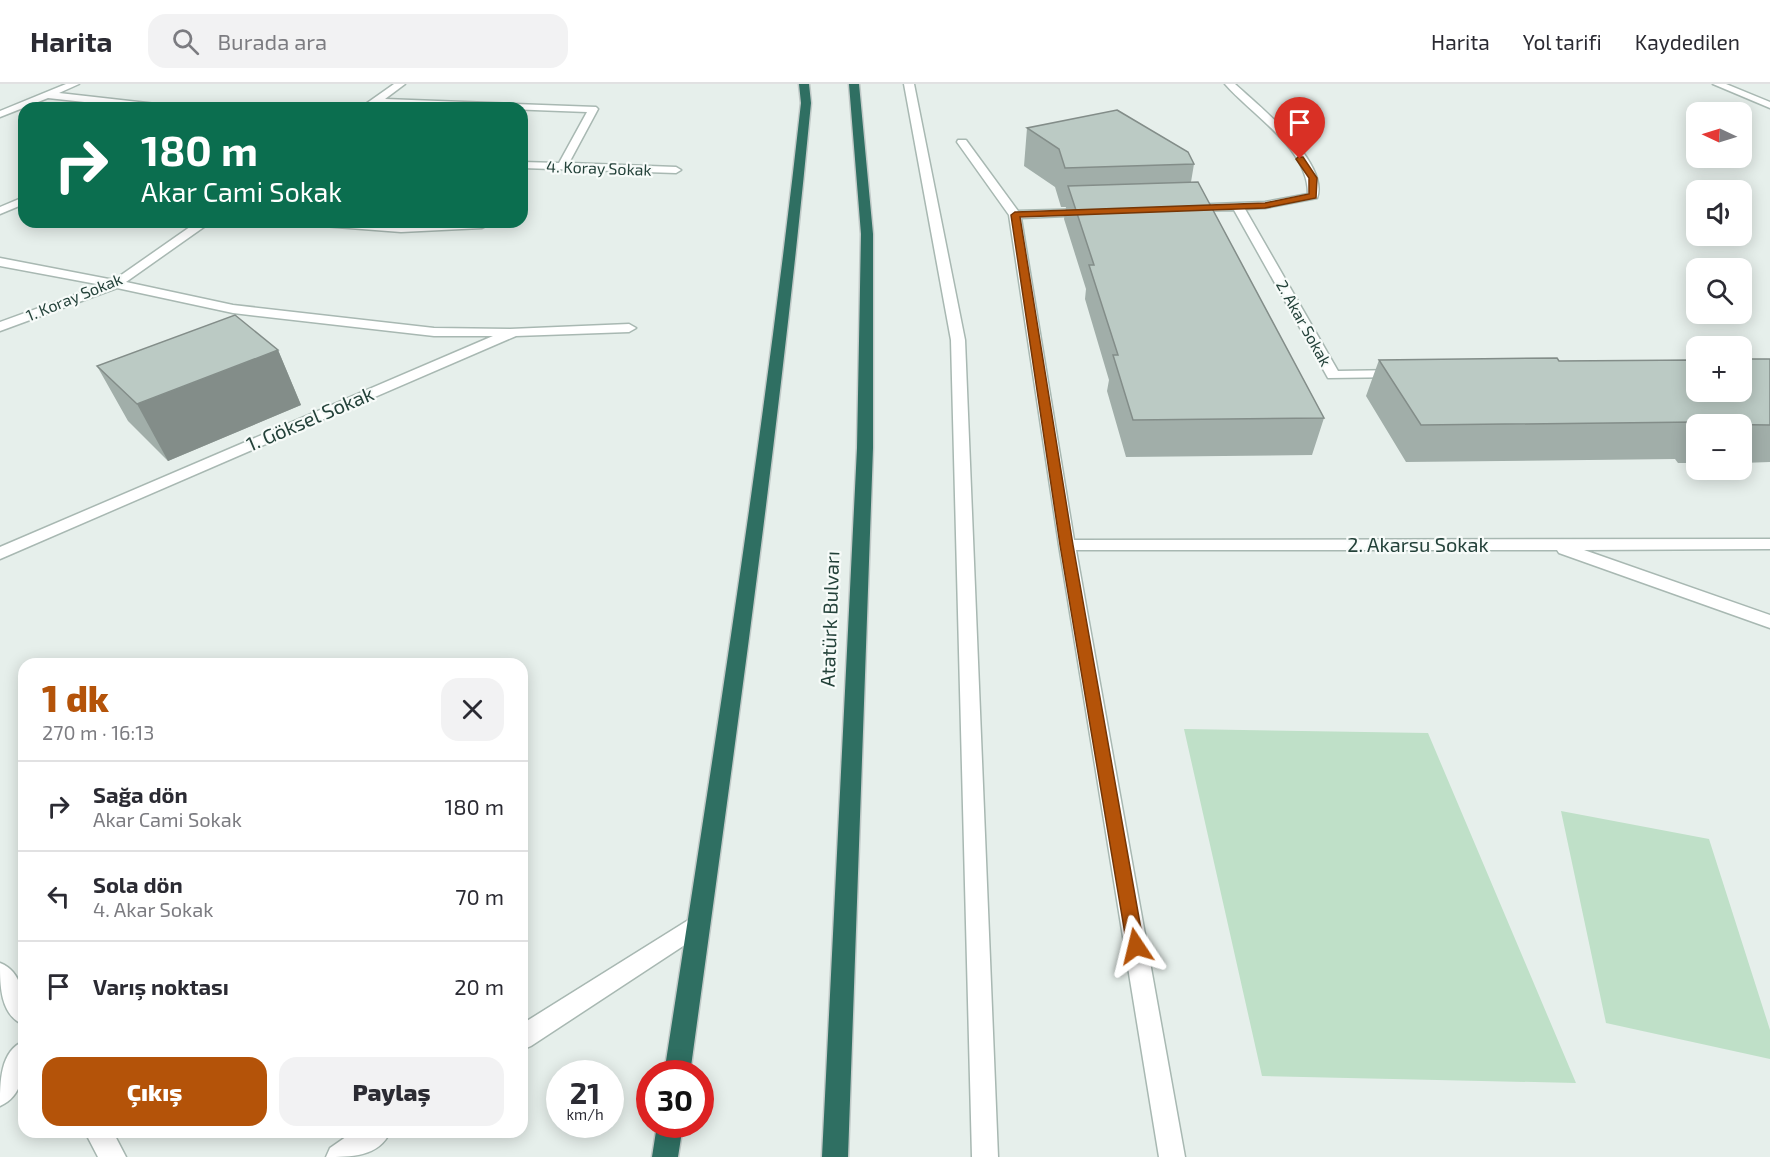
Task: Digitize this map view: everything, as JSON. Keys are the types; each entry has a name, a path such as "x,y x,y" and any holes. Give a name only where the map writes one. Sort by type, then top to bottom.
{"highway":[{"path":"679,1060 768,442 795,223 806,103 804,84"},
{"name":"Atatürk Bulvarı","path":"835,1157 865,448 867,234 854,84"},
{"path":"665,1157 668,1138"}],"street":[{"path":"30,102 74,84"},
{"path":"375,101 400,84"},
{"path":"909,84 958,339 985,1157"},
{"path":"1179,208 1265,205 1313,196 1313,178 1288,139 1230,84"},
{"path":"1718,84 1770,105"},
{"path":"47,95 111,102"},
{"path":"375,101 402,102"},
{"path":"0,114 18,107"},
{"path":"528,107 593,109 562,166"},
{"path":"962,142 1015,215 1067,545 1172,1157"},
{"name":"4. Koray Sokak","path":"528,165 676,170"},
{"path":"0,211 18,203"},
{"name":"2. Akar Sokak","path":"1238,206 1333,375 1415,374"},
{"path":"1015,215 1097,211"},
{"name":"1. Koray Sokak","path":"0,327 117,284 196,228"},
{"path":"388,228 421,228"},
{"path":"0,262 233,309 434,332 514,332"},
{"name":"1. Göksel Sokak","path":"0,553 514,332 629,328"},
{"path":"1551,544 1770,622"},
{"name":"2. Akarsu Sokak","path":"1067,545 1770,544"},
{"path":"528,1034 698,924"},
{"path":"0,974 18,1003"},
{"path":"0,1093 18,1063"},
{"path":"102,1138 113,1157"},
{"path":"339,1157 368,1138"}],"green space":[{"path":"1184,729 1428,733 1576,1083 1262,1076"},
{"path":"1561,811 1709,839 1770,1030 1770,1059 1606,1023"}],"building":[{"path":"1117,110 1188,152 1194,164 1065,168 1059,149 1027,128"},
{"path":"1198,182 1324,418 1133,420 1113,355 1118,355 1089,265 1094,265 1068,186"},
{"path":"235,315 278,350 137,404 97,366"},
{"path":"1557,358 1559,361 1686,360 1686,402 1752,402 1752,359 1770,359 1770,425 1752,425 1752,414 1686,414 1686,422 1421,425 1379,360"}],"route":[{"path":"1136,946 1067,545 1015,215 1265,205 1313,196 1313,178 1300,159"}]}
